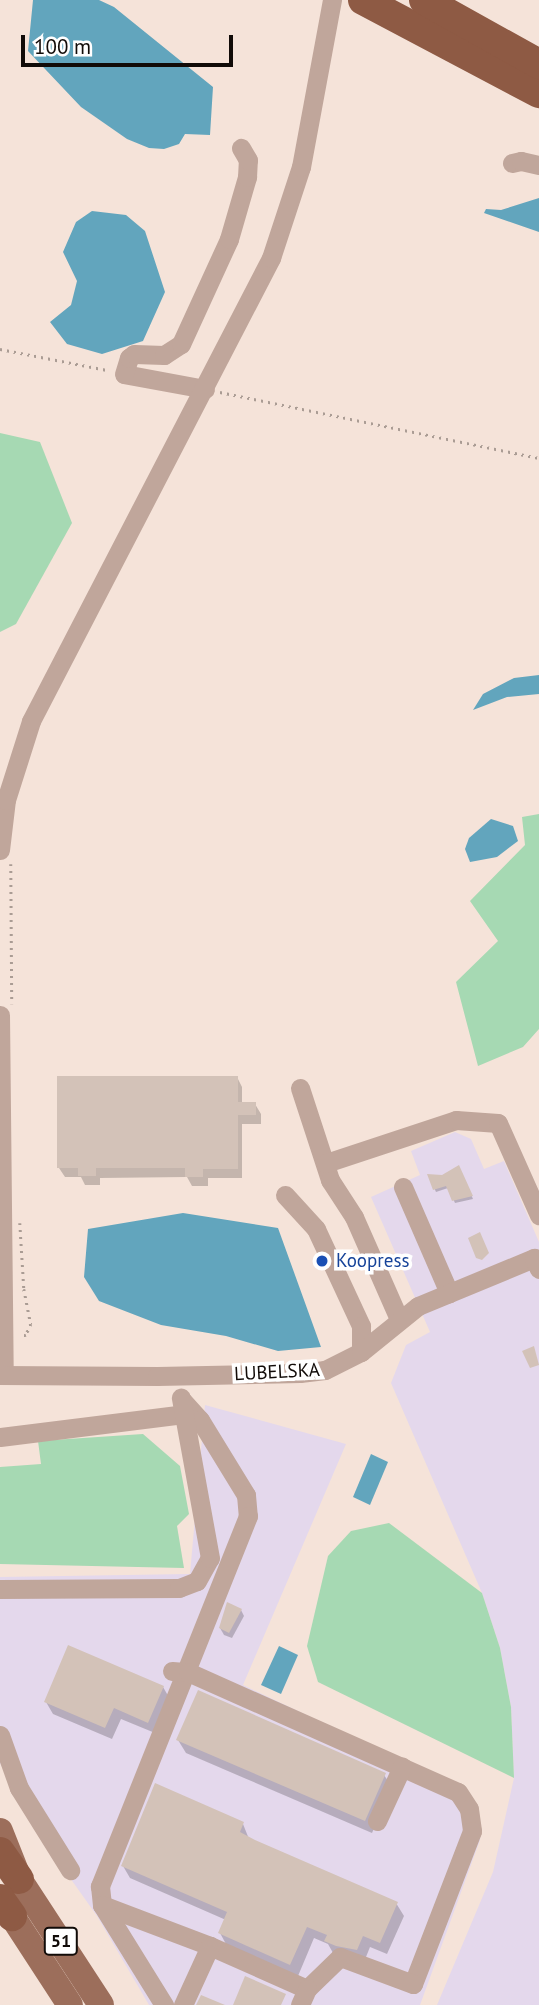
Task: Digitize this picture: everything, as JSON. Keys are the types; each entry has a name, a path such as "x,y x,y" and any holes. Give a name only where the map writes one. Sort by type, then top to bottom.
{"highway":[{"path":"363,0 539,93"},
{"path":"424,0 539,64"},
{"path":"0,1852 8,1899"}],"main road":[{"path":"0,1831 8,1899"},
{"name":"51","path":"8,1899 70,2005"},
{"name":"51","path":"8,1899 102,2005"}],"street":[{"path":"5,856 6,800 31,721 260,282 284,225 301,167 332,0"},
{"path":"205,389 124,374 129,358 134,354 164,355 181,344 229,239 247,177 248,160 241,148"},
{"path":"512,163 521,161 539,165"},
{"path":"2,1375 6,1015"},
{"path":"300,1088 331,1180 354,1217 399,1319"},
{"path":"326,1163 456,1120 498,1123 539,1215"},
{"path":"403,1186 449,1293"},
{"path":"285,1195 316,1228 361,1326 361,1352"},
{"name":"LUBELSKA","path":"2,1375 157,1376 300,1373 325,1370 361,1352 418,1306 534,1258 539,1269"},
{"path":"0,1588 179,1588 197,1581 210,1558 178,1375"},
{"path":"0,1437 183,1407 200,1420 246,1496 248,1516 180,1671 100,1886 102,1905 164,2005"},
{"path":"102,1905 210,1946 304,1997 340,1956 413,1984 472,1831 469,1809 458,1791 180,1671"},
{"path":"0,1735 19,1788 70,1870"},
{"path":"377,1821 402,1767"},
{"path":"183,2004 210,1946"}],"path":[{"path":"0,349 124,374"},
{"path":"205,389 539,458"},
{"path":"5,856 6,1015"},
{"path":"14,1337 26,1335 31,1324 24,1289 23,1231 19,1220"}],"shaded area":[{"path":"455,1132 471,1139 484,1169 504,1161 539,1242 539,2005 437,2005 493,1872 514,1778 511,1707 500,1648 482,1593 391,1383 406,1345 430,1332 371,1197 420,1175 411,1151"},
{"path":"205,1405 346,1444 243,1685 463,1789 481,1830 480,1840 420,2005 149,2005 97,1916 34,1827 0,1763 0,1577 190,1574"}],"green space":[{"path":"0,433 40,442 72,523 16,624 0,632"},
{"path":"539,814 539,1029 523,1047 478,1066 456,982 498,941 470,901 525,845 522,817"},
{"path":"143,1434 180,1466 189,1514 177,1526 184,1568 0,1564 0,1467 41,1464 38,1441"},
{"path":"389,1523 482,1593 500,1648 511,1707 514,1778 318,1682 307,1646 328,1556 351,1531"}],"water":[{"path":"33,0 99,0 114,7 213,87 210,135 185,134 179,144 164,149 149,148 127,139 81,107 28,51"},
{"path":"539,198 539,232 484,213 486,209 501,210"},
{"path":"92,211 126,215 145,231 165,292 143,341 102,354 67,344 50,322 71,305 77,281 63,252 76,222"},
{"path":"539,675 539,694 507,697 473,710 483,694 514,678"},
{"path":"491,819 513,826 518,841 497,857 470,862 465,849 469,838"},
{"path":"183,1213 278,1228 321,1347 278,1351 226,1336 161,1325 99,1301 84,1277 88,1229"},
{"path":"371,1454 388,1462 370,1505 353,1497"},
{"path":"279,1646 298,1655 281,1694 261,1685"}],"building":[{"path":"57,1076 238,1076 238,1102 256,1102 256,1115 238,1115 238,1169 203,1169 203,1177 185,1177 185,1168 96,1168 96,1176 78,1176 78,1168 57,1168"},
{"path":"459,1165 473,1196 452,1201 446,1186 433,1190 427,1174 442,1175"},
{"path":"480,1232 489,1253 482,1260 476,1258 468,1238"},
{"path":"534,1346 539,1365 530,1368 522,1351"},
{"path":"227,1602 242,1609 229,1633 219,1628"},
{"path":"68,1645 164,1686 148,1723 114,1708 105,1728 44,1702"},
{"path":"198,1690 386,1773 365,1821 176,1740"},
{"path":"155,1783 244,1822 240,1832 255,1840 398,1902 380,1943 363,1936 357,1950 336,1946 324,1941 327,1935 307,1927 290,1965 218,1933 227,1912 121,1866"},
{"path":"245,1976 286,1994 281,2005 233,2005"},
{"path":"201,1995 225,2005 196,2005"}],"place":[{"name":"Koopress","path":"322,1261"}]}
